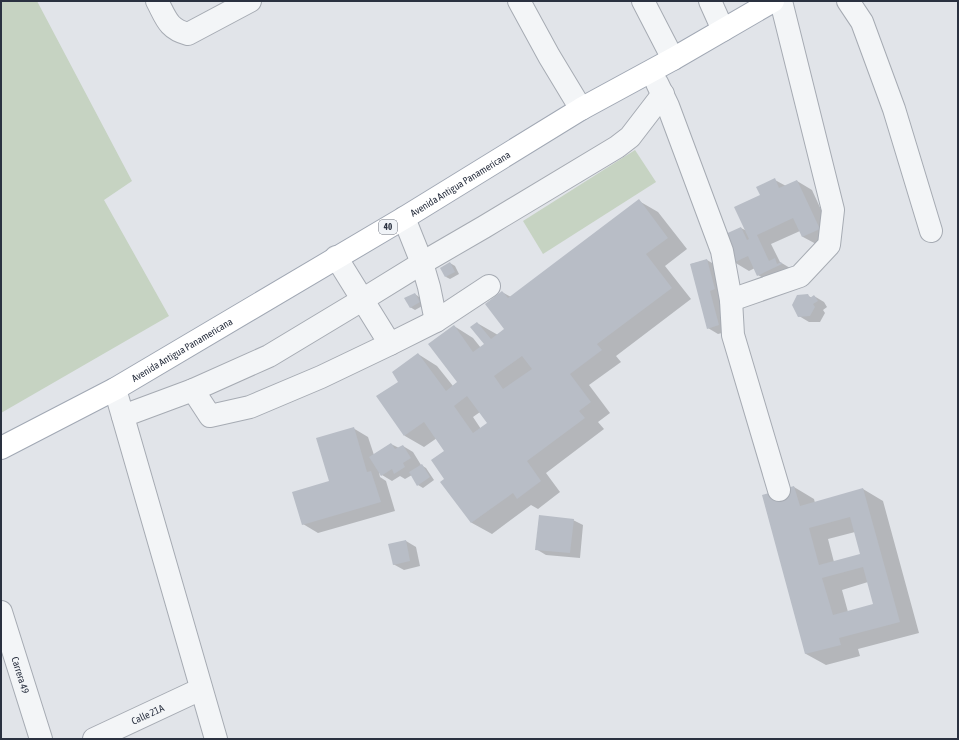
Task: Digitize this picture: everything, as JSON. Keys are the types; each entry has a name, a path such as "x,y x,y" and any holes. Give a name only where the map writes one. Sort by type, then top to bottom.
{"main road":[{"name":"Avenida Antigua Panamericana","path":"1,448 115,389 404,218 581,109 673,59 773,1"}],"street":[{"path":"157,1 171,27 179,32 188,34 250,1"},
{"path":"519,1 549,56 581,109"},
{"path":"643,1 673,59"},
{"path":"710,1 723,30"},
{"path":"731,300 800,276 830,245 833,210 781,1"},
{"path":"848,1 862,22 894,109 931,231"},
{"path":"651,71 668,106 722,251 731,300 733,335 779,490"},
{"path":"123,416 193,390 269,356 617,147 630,137 663,94"},
{"path":"404,218 422,263 436,321"},
{"path":"336,257 390,344"},
{"path":"193,390 210,416 250,407 390,344 436,321 489,286"},
{"path":"115,389 216,739"},
{"name":"Carrera 49","path":"1,612 41,739"},
{"name":"Calle 21A","path":"94,739 201,689"}],"green space":[{"path":"1,1 37,1 132,181 104,200 169,316 1,413"},
{"path":"635,150 656,182 543,254 523,221"}],"building":[{"path":"775,178 779,188 797,180 820,229 802,237 793,218 757,235 769,261 775,258 777,264 781,262 782,264 757,276 748,256 733,263 721,236 741,227 747,240 749,239 734,207 760,195 756,187"},
{"path":"639,199 668,238 646,254 672,288 597,344 602,350 570,374 591,402 579,411 585,418 527,461 541,481 517,499 513,493 471,523 440,482 444,479 431,460 444,451 424,422 404,436 376,396 398,382 392,372 418,353 446,391 457,382 428,344 454,325 473,352 484,344 470,327 477,322 491,339 504,329 485,304 502,291 508,298","holes":["522,356 532,369 503,389 494,376","467,396 487,423 473,433 454,406"]},
{"path":"707,259 715,289 710,291 719,325 707,329 690,264"},
{"path":"450,262 455,272 445,277 440,268"},
{"path":"415,293 420,302 410,308 404,298"},
{"path":"808,294 810,298 814,295 818,301 813,304 815,307 810,316 798,317 792,305 797,295"},
{"path":"354,427 367,472 371,471 381,502 302,525 292,492 329,481 316,438"},
{"path":"391,443 395,449 403,445 411,458 403,463 405,467 394,474 392,469 381,476 369,457"},
{"path":"422,464 430,477 417,486 409,472"},
{"path":"794,486 800,506 863,488 900,622 839,638 841,645 805,654 762,495","holes":["850,517 860,554 819,565 809,528","863,567 873,604 833,615 822,578"]},
{"path":"539,515 574,519 570,553 535,550"},
{"path":"406,540 410,561 393,565 388,544"}]}
